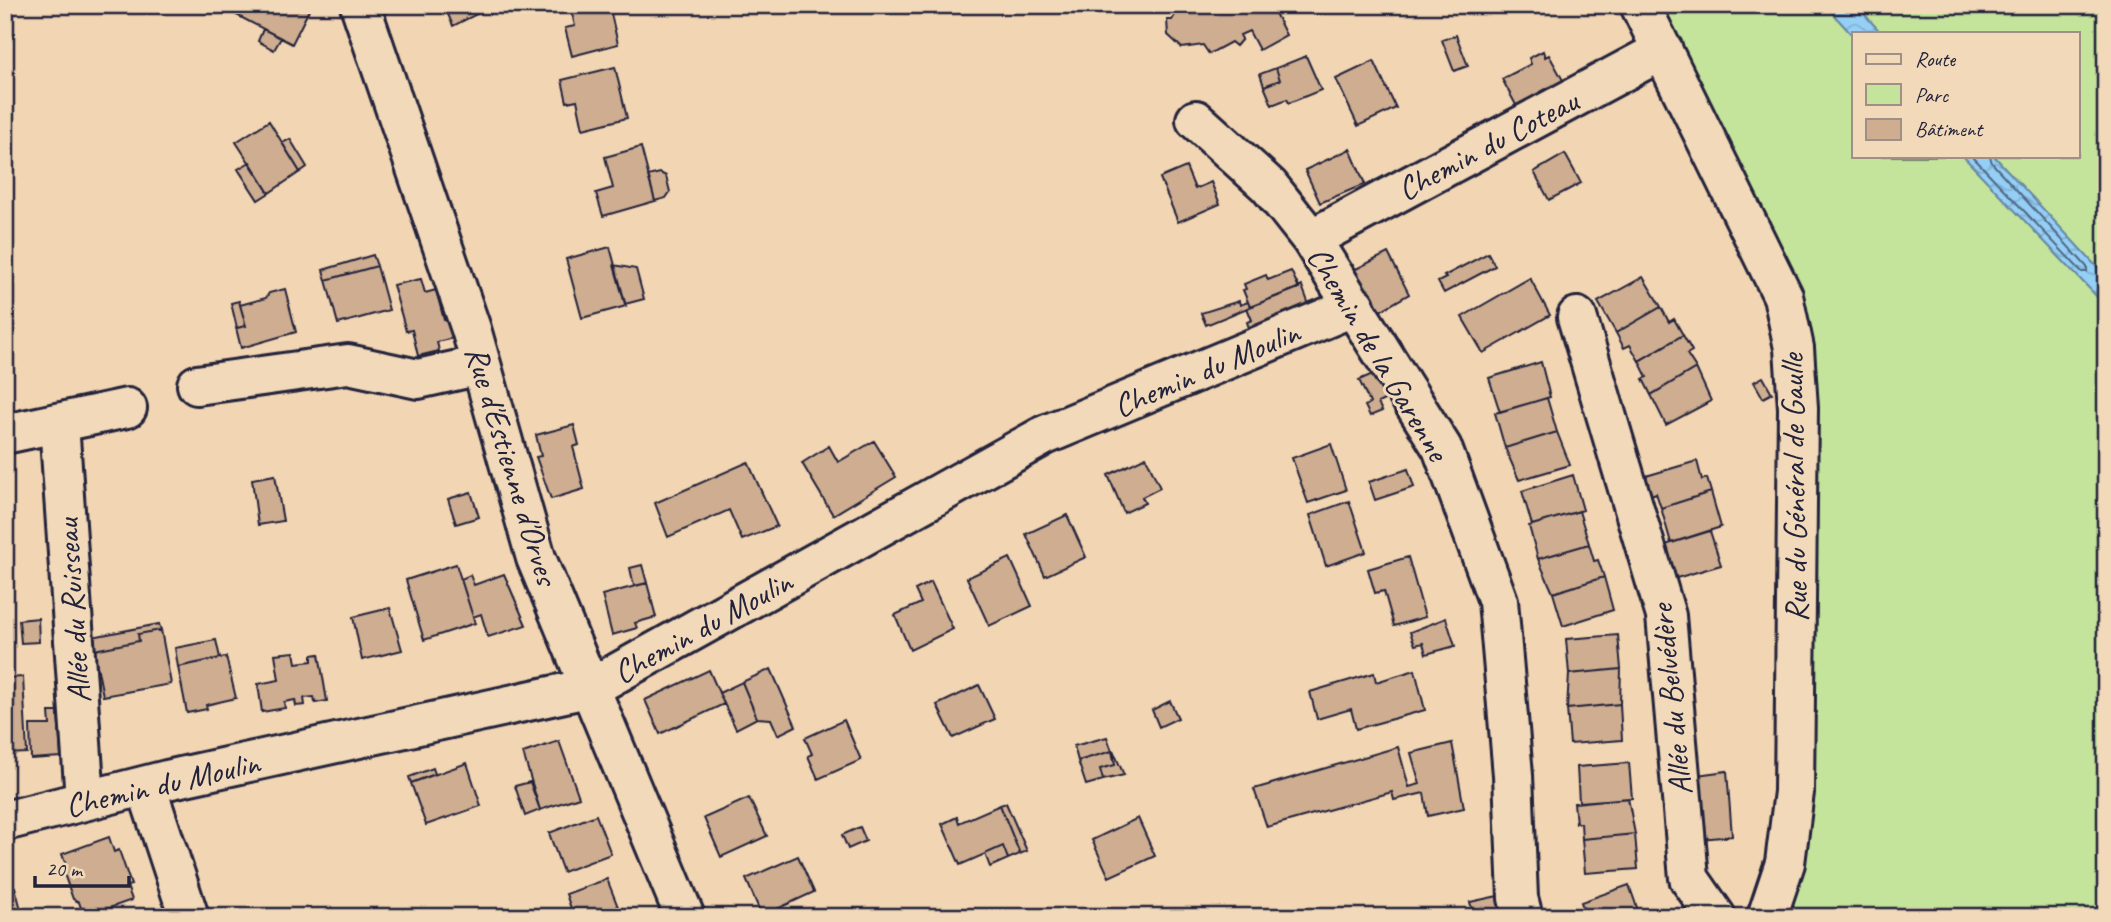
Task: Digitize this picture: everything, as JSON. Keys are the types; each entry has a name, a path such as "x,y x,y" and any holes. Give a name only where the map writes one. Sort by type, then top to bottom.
{"street":[{"name":"Rue d'Estienne d'Orves","path":"360,5 481,365 536,558 592,687 685,917"},
{"name":"Rue du Général de Gaulle","path":"1640,5 1783,296 1794,348 1798,408 1794,792 1785,863 1767,917"},
{"name":"Chemin du Coteau","path":"1311,239 1663,50"},
{"name":"Chemin de la Garenne","path":"1196,120 1269,186 1311,239 1442,448 1498,601 1513,775 1518,898 1523,917"},
{"name":"Chemin du Moulin","path":"5,821 146,786 592,687 1045,435 1355,306"},
{"name":"Allée du Belvédère","path":"1577,317 1666,617 1689,878 1716,917"},
{"path":"197,385 348,364 418,379 481,365"},
{"path":"5,434 127,408"},
{"name":"Allée du Ruisseau","path":"58,423 85,800"},
{"path":"146,786 189,917"}],"green space":[{"path":"1640,5 1825,5 1852,35 1852,158 1965,158 2106,306 2106,917 1767,917 1785,863 1794,348"},
{"path":"1856,5 2106,5 2106,277 1996,158 2080,158 2080,32 1880,32"}],"water":[{"path":"1825,5 1856,5 1880,32 1852,32 1852,35"},
{"path":"1965,158 1996,158 2106,277 2106,306"}],"building":[{"path":"232,5 283,5 291,9 293,5 301,5 309,10 292,44 229,11"},
{"path":"444,5 491,5 491,7 453,26"},
{"path":"570,5 609,5 618,44 572,56 565,28 575,26"},
{"path":"1195,5 1204,13 1217,5 1271,5 1286,35 1259,50 1249,31 1240,35 1242,39 1236,46 1231,42 1209,54 1203,45 1182,48 1168,35 1167,20 1172,20 1179,8"},
{"path":"263,29 281,38 274,50 258,41"},
{"path":"1456,35 1468,66 1454,71 1442,40"},
{"path":"1543,51 1545,57 1549,55 1564,82 1517,107 1502,79 1531,64 1529,58"},
{"path":"1306,56 1321,90 1289,103 1287,99 1272,105 1264,86 1280,80 1276,68"},
{"path":"1374,61 1396,108 1358,126 1336,79"},
{"path":"615,67 627,118 583,129 577,100 567,102 562,80"},
{"path":"1276,68 1280,80 1264,86 1260,74"},
{"path":"269,121 300,172 269,193 236,142"},
{"path":"290,139 307,167 300,172 282,143"},
{"path":"641,147 655,201 603,216 596,193 613,188 605,157"},
{"path":"1350,149 1365,184 1320,203 1305,170"},
{"path":"1565,154 1581,183 1549,200 1534,172"},
{"path":"250,162 269,193 258,200 238,169"},
{"path":"1186,167 1195,189 1211,182 1220,204 1178,222 1160,178"},
{"path":"660,173 666,176 670,192 666,198 655,201 648,176"},
{"path":"610,247 626,306 582,318 566,259"},
{"path":"1388,253 1409,294 1380,311 1373,297 1365,300 1343,270 1353,265 1356,269"},
{"path":"1488,253 1495,266 1444,293 1438,282 1446,278 1444,276"},
{"path":"373,255 377,266 326,280 323,270"},
{"path":"614,265 636,269 644,299 625,304"},
{"path":"377,266 389,310 338,324 326,280"},
{"path":"1291,271 1299,288 1250,307 1243,290 1246,289 1244,284 1266,275 1268,280"},
{"path":"1643,277 1661,307 1616,333 1598,302"},
{"path":"1530,278 1550,315 1483,353 1462,317"},
{"path":"421,279 425,293 436,290 444,320 451,318 457,337 437,342 439,351 418,356 412,330 406,331 393,285"},
{"path":"1302,286 1311,310 1251,334 1247,322 1252,320 1247,308"},
{"path":"285,289 296,332 241,348 236,328 246,326 240,305 266,298 269,293"},
{"path":"239,301 246,326 237,328 231,303"},
{"path":"1239,301 1240,305 1248,302 1250,307 1206,325 1201,313"},
{"path":"1661,307 1669,322 1674,319 1683,335 1639,361 1630,345 1624,348 1616,333"},
{"path":"1683,335 1692,351 1687,354 1696,368 1651,395 1643,379 1647,377 1639,361"},
{"path":"1541,362 1550,397 1500,412 1489,378"},
{"path":"1696,368 1711,401 1666,425 1651,395"},
{"path":"1375,373 1388,398 1378,403 1382,411 1370,416 1365,406 1370,403 1359,380"},
{"path":"1763,377 1772,393 1763,398 1754,382"},
{"path":"1547,398 1557,432 1505,448 1495,413"},
{"path":"574,425 579,445 573,447 584,489 551,499 536,457 541,456 536,435"},
{"path":"1557,432 1570,465 1519,480 1505,448"},
{"path":"874,441 896,477 833,515 802,463 829,446 838,462"},
{"path":"1331,444 1346,490 1308,503 1292,458"},
{"path":"1146,457 1160,488 1142,497 1145,503 1124,513 1108,475"},
{"path":"1697,461 1702,480 1707,478 1711,492 1661,508 1656,493 1651,495 1646,476"},
{"path":"748,462 777,526 742,540 729,510 668,537 655,503"},
{"path":"1408,469 1414,487 1375,500 1369,482"},
{"path":"275,475 283,521 258,525 252,479"},
{"path":"1573,475 1583,510 1532,525 1522,491"},
{"path":"471,492 479,517 456,524 448,499"},
{"path":"1711,492 1721,527 1671,543 1661,508"},
{"path":"1349,501 1366,552 1326,566 1310,515"},
{"path":"1579,511 1589,544 1538,559 1529,526"},
{"path":"1067,515 1086,557 1045,576 1026,534"},
{"path":"1710,531 1721,565 1673,579 1662,546"},
{"path":"1589,544 1594,561 1598,560 1604,577 1553,593 1538,559"},
{"path":"1408,557 1425,617 1394,626 1384,591 1375,593 1368,569"},
{"path":"1010,558 1032,606 989,626 967,578"},
{"path":"456,564 475,623 424,640 406,580"},
{"path":"642,565 647,583 634,586 630,568"},
{"path":"504,574 526,625 488,637 481,614 473,617 461,579 470,575 474,585"},
{"path":"1604,577 1613,610 1563,626 1553,593"},
{"path":"931,582 953,629 910,650 895,615 921,603 915,590"},
{"path":"647,583 656,617 635,623 637,628 612,635 602,595"},
{"path":"390,608 402,650 362,660 353,617"},
{"path":"38,618 39,642 21,643 19,620"},
{"path":"1446,618 1455,646 1426,654 1423,643 1415,645 1410,632"},
{"path":"159,624 161,630 138,634 139,641 94,650 92,637"},
{"path":"161,630 171,684 103,696 94,650 139,641 138,634"},
{"path":"1618,635 1621,669 1569,674 1566,639"},
{"path":"216,640 220,658 178,667 175,648"},
{"path":"294,652 296,663 312,661 312,655 319,654 327,701 315,703 314,697 304,698 305,705 296,706 295,700 284,702 285,708 262,712 258,684 279,680 275,654"},
{"path":"226,657 236,698 187,713 178,667"},
{"path":"771,669 796,726 778,735 771,719 757,718 742,682"},
{"path":"1621,669 1620,704 1567,709 1569,674"},
{"path":"709,670 724,704 660,734 645,700"},
{"path":"1415,670 1425,710 1356,729 1351,709 1317,719 1310,692 1374,673 1376,682"},
{"path":"23,677 27,753 5,754 5,678"},
{"path":"742,682 757,718 736,729 719,693"},
{"path":"979,685 995,719 953,738 937,705"},
{"path":"1170,701 1178,718 1159,727 1152,710"},
{"path":"1620,704 1622,740 1570,744 1567,709"},
{"path":"49,712 58,712 61,757 31,759 30,725 50,725"},
{"path":"844,720 861,760 818,779 808,756 812,754 805,738"},
{"path":"1107,737 1112,751 1078,761 1074,746"},
{"path":"559,741 579,797 540,810 523,753"},
{"path":"1452,743 1464,808 1428,816 1424,793 1394,800 1392,792 1267,827 1254,789 1398,747 1409,787 1420,784 1411,753"},
{"path":"1113,750 1124,775 1103,780 1100,769 1115,765"},
{"path":"1112,751 1115,765 1100,769 1103,780 1086,785 1078,761"},
{"path":"467,763 481,806 426,825 411,783"},
{"path":"1629,763 1632,798 1579,802 1577,767"},
{"path":"433,768 435,774 411,783 409,777"},
{"path":"1727,771 1732,836 1701,839 1696,775"},
{"path":"530,782 540,810 525,816 515,786"},
{"path":"749,798 767,836 721,857 704,818"},
{"path":"1628,798 1635,834 1582,839 1581,823 1576,823 1574,803"},
{"path":"1006,803 1027,851 1020,854 1000,805"},
{"path":"1000,805 1020,854 1008,859 1003,846 960,865 942,824 957,817 959,823"},
{"path":"596,815 611,854 563,872 549,833"},
{"path":"1138,818 1155,856 1109,877 1092,840"},
{"path":"860,827 866,841 848,849 842,835"},
{"path":"1635,834 1638,869 1585,873 1582,839"},
{"path":"109,837 114,852 119,850 131,885 127,886 132,900 84,917 79,902 73,899 63,871 66,865 62,854"},
{"path":"1003,846 1008,859 990,867 985,854"},
{"path":"798,856 814,892 762,916 746,879"},
{"path":"607,879 622,917 574,917 566,894"},
{"path":"1629,885 1640,916 1586,917 1581,902"},
{"path":"15,887 23,917 5,917 5,890"},
{"path":"1498,896 1502,913 1474,917 1470,902"}]}
